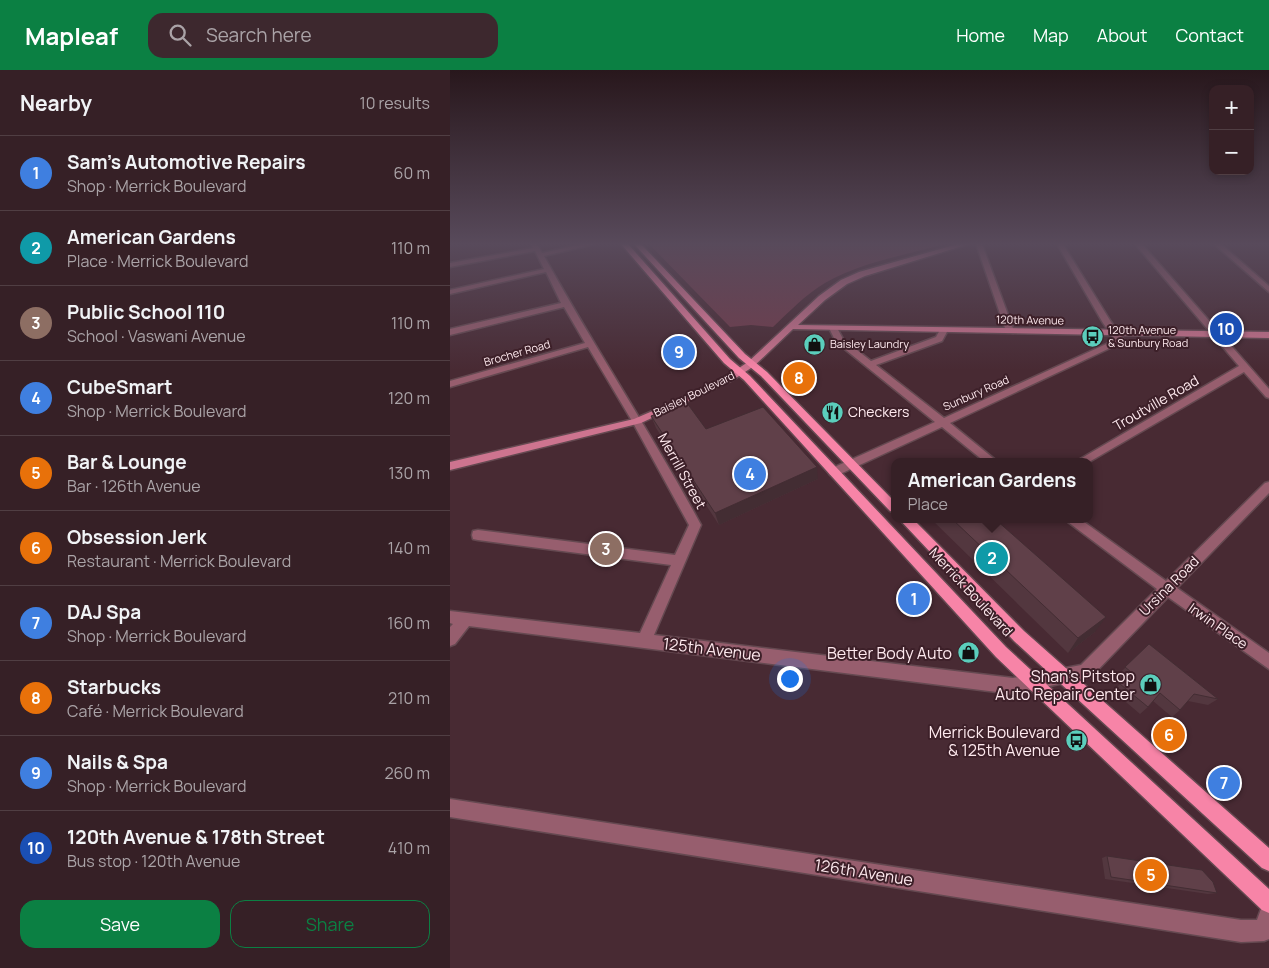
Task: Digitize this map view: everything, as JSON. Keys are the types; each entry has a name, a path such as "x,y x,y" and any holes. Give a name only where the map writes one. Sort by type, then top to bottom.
{"main road":[{"name":"Merrick Boulevard","path":"661,286 727,361 834,472 975,624 1033,682 1269,904"},
{"path":"677,286 751,364 891,505"},
{"name":"Merrick Boulevard","path":"909,523 1007,624 1269,861"}],"street":[{"path":"450,292 477,286"},
{"name":"Merrill Street","path":"556,286 637,421 695,525 644,641"},
{"name":"Baisley Boulevard","path":"450,466 637,421 717,385 751,364 822,298 841,286"},
{"path":"994,286 1010,331"},
{"path":"1085,286 1107,323 1116,332"},
{"path":"1175,286 1269,395"},
{"path":"450,332 566,304"},
{"name":"120th Avenue","path":"792,326 1269,335"},
{"path":"832,328 840,340 988,458"},
{"path":"870,364 939,339 944,330"},
{"name":"Sunbury Road","path":"834,472 1118,342 1120,340 1116,332"},
{"name":"Brocher Road","path":"450,384 590,344"},
{"name":"Troutville Road","path":"1087,458 1245,367"},
{"name":"Ursina Road","path":"1033,682 1085,672 1269,486"},
{"name":"Irwin Place","path":"1075,523 1269,662"},
{"path":"478,534 679,561"},
{"path":"450,639 457,618"},
{"name":"125th Avenue","path":"457,618 1013,686 1033,682"},
{"name":"126th Avenue","path":"450,808 1241,931 1264,930 1269,917"}],"shaded area":[{"path":"690,286 820,286 798,303 773,327 751,325 730,327"}],"building":[{"path":"687,403 706,429 763,407 817,467 715,513 651,416"},
{"path":"956,523 1000,523 1106,617 1078,638"},
{"name":"Shan's Pitstop Auto Repair Center","path":"1149,644 1218,699 1194,694 1180,710 1160,693 1148,707 1120,684 1131,672 1125,667"},
{"path":"1107,856 1202,870 1213,882 1217,893 1111,877"}],"place":[{"name":"120th Avenue & 178th Street","path":"1226,329"},
{"name":"120th Avenue & Sunbury Road","path":"1092,336"},
{"name":"Baisley Laundry","path":"814,344"},
{"name":"Nails & Spa","path":"679,352"},
{"name":"Starbucks","path":"799,378"},
{"name":"Checkers","path":"832,412"},
{"name":"CubeSmart","path":"750,474"},
{"name":"Public School 110","path":"606,549"},
{"name":"American Gardens","path":"992,558"},
{"name":"Sam's Automotive Repairs","path":"914,599"},
{"name":"Better Body Auto","path":"968,653"},
{"name":"Shan's Pitstop Auto Repair Center","path":"1151,685"},
{"name":"Obsession Jerk","path":"1169,735"},
{"name":"Merrick Boulevard & 125th Avenue","path":"1076,741"},
{"name":"DAJ Spa","path":"1224,783"},
{"name":"Bar & Lounge","path":"1151,875"}]}
